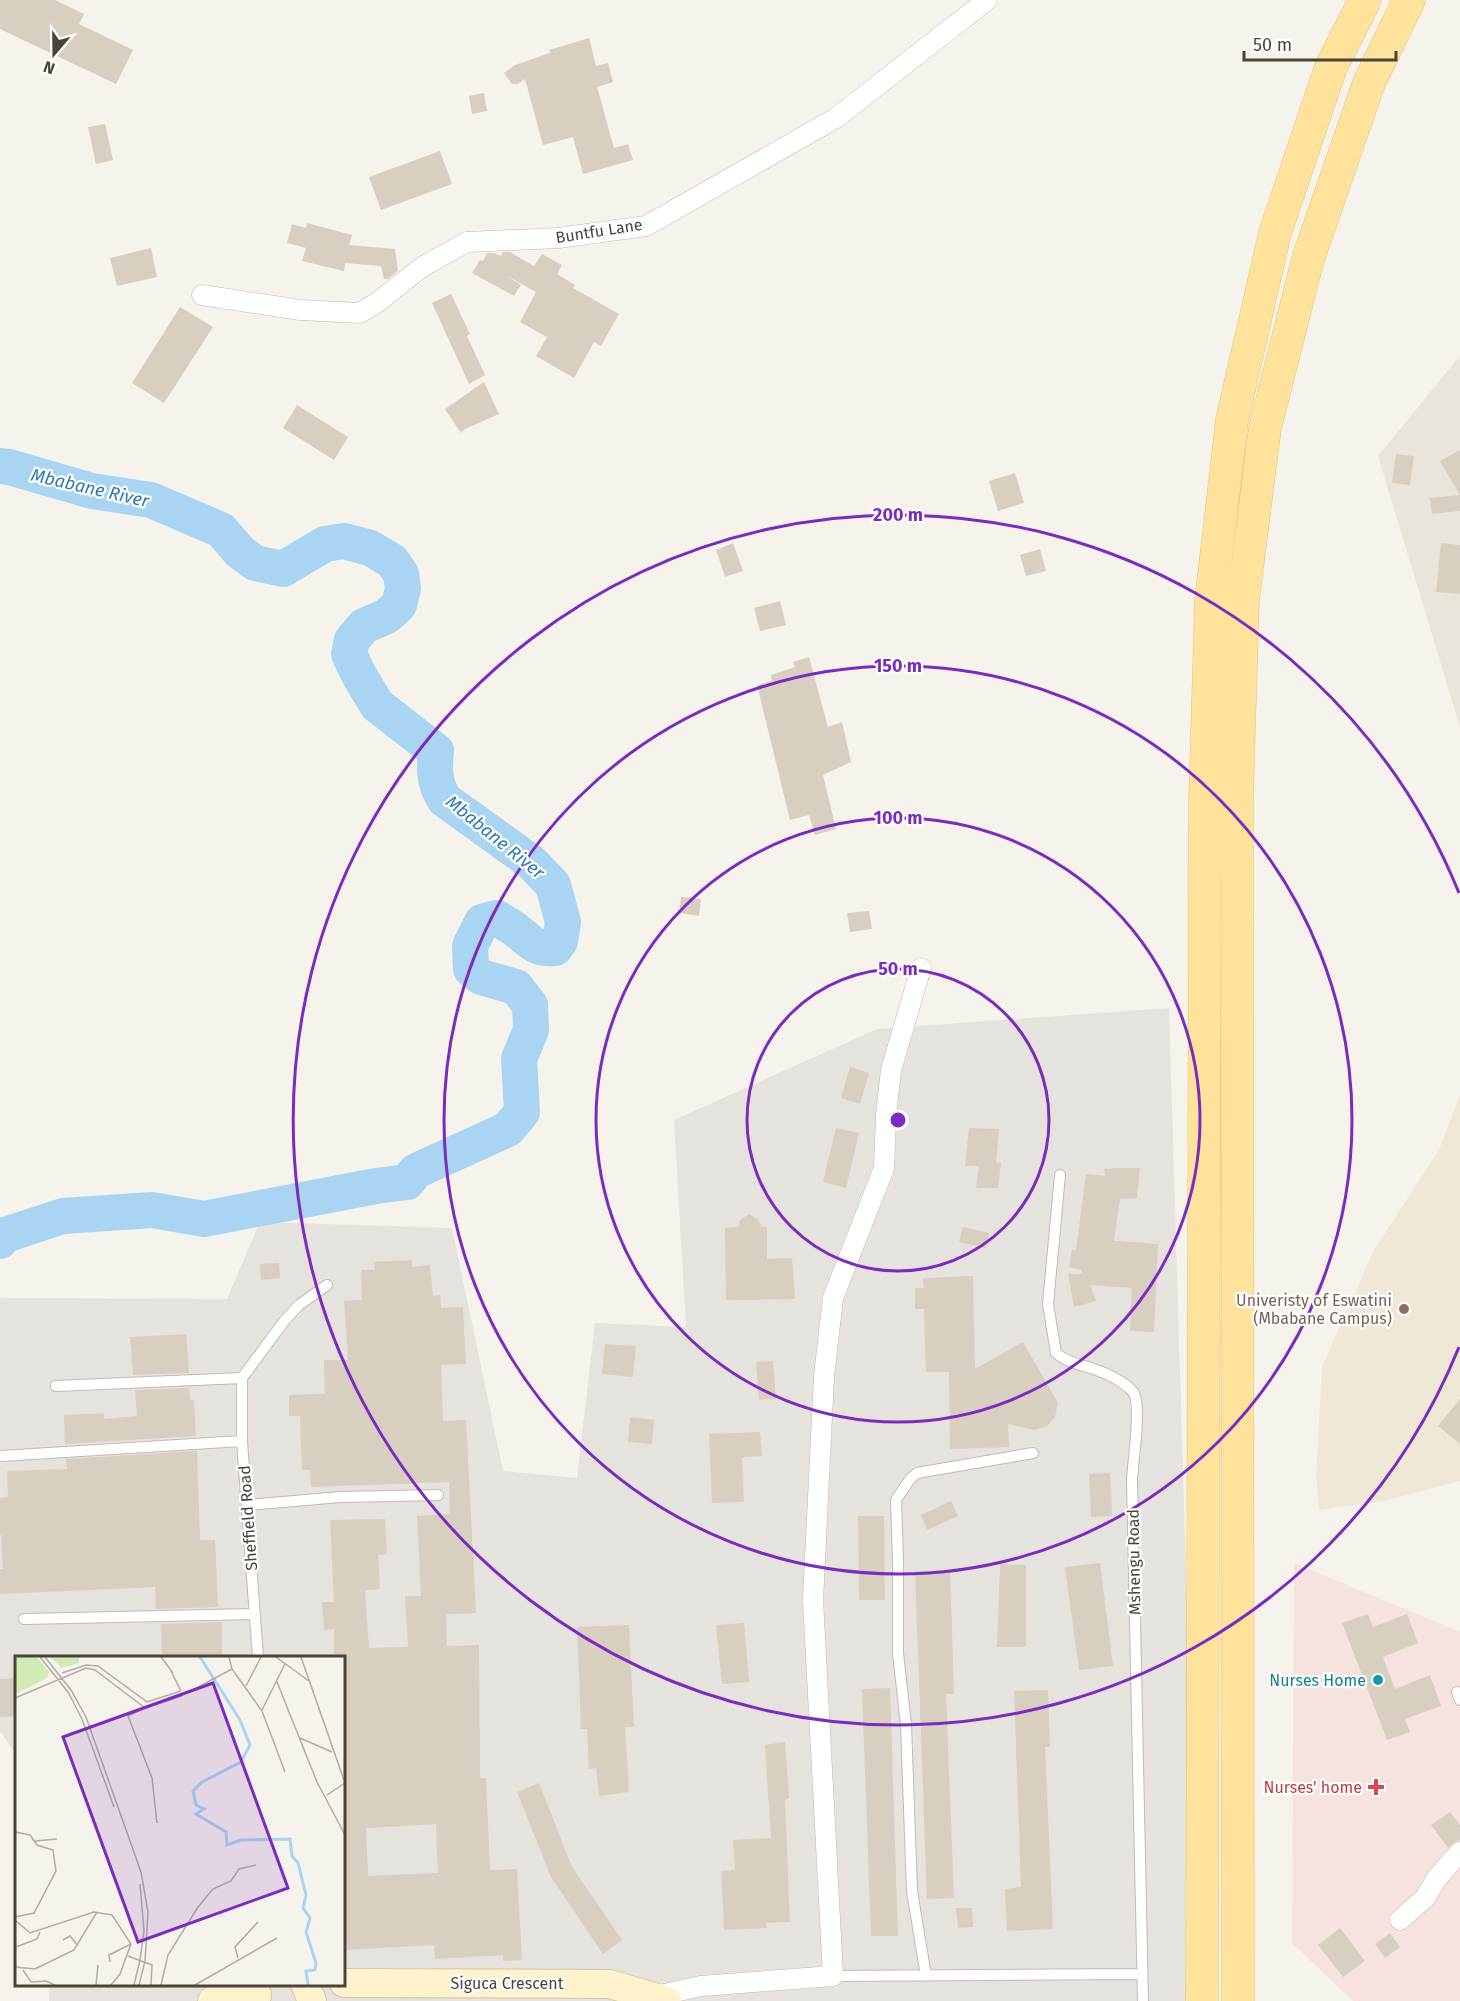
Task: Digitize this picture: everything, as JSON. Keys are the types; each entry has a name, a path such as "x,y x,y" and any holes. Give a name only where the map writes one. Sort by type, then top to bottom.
{"main road":[{"path":"1202,2001 1205,810 1211,600 1232,420 1275,233 1331,68 1365,0"},
{"path":"1238,2001 1237,798 1243,600 1265,429 1308,259 1369,83 1409,0"}],"street":[{"name":"Buntfu Lane","path":"202,295 300,310 360,313 378,302 422,267 467,242 558,238 646,226 836,118 987,0"},
{"path":"656,2000 701,1986 833,1976 813,1600 824,1376 833,1298 884,1168 891,1070 921,968"},
{"path":"1400,1920 1425,1898 1437,1878 1460,1852"},
{"name":"Siguca Crescent","path":"345,1983 610,1984 656,2000"},
{"path":"306,1986 312,2001"},
{"path":"212,2001 260,1990"}],"lane":[{"name":"Mshengu Road","path":"1060,1175 1048,1304 1056,1353 1065,1361 1094,1369 1116,1379 1133,1391 1138,1405 1132,1479 1143,2001"},
{"path":"56,1386 242,1378 285,1320 299,1305 327,1285"},
{"name":"Sheffield Road","path":"242,1378 242,1441 258,1656"},
{"path":"0,1456 242,1441"},
{"path":"926,1976 912,1891 906,1725 898,1653 896,1500 910,1479 917,1473 1033,1453"},
{"path":"247,1505 340,1497 438,1495"},
{"path":"24,1619 254,1614"},
{"path":"833,1976 1142,1974"}],"shaded area":[{"path":"1460,356 1460,727 1378,456"},
{"path":"1169,1008 1199,2001 49,2001 50,1986 345,1986 345,1656 15,1656 15,1753 0,1731 0,1298 227,1299 260,1222 452,1228 503,1471 577,1478 595,1323 686,1327 674,1120 877,1029"},
{"name":"Univeristy of Eswatini (Mbabane Campus)","path":"1460,1095 1460,1481 1384,1501 1319,1510 1316,1476 1322,1367 1374,1250 1439,1150"},
{"name":"Nurses' home","path":"1294,1563 1460,1632 1460,2001 1353,2001 1292,1943"}],"building":[{"path":"0,0 55,0 84,14 79,24 133,50 116,84 0,29"},
{"path":"589,38 596,66 608,63 613,82 597,87 614,148 628,144 633,160 583,174 573,137 543,145 525,79 518,84 512,84 504,73 515,65 550,53 549,50"},
{"path":"484,93 487,111 472,114 469,96"},
{"path":"105,124 113,160 96,164 88,127"},
{"path":"440,151 452,184 381,210 369,177"},
{"path":"307,223 352,235 349,245 395,249 398,271 388,279 384,279 381,266 345,263 344,271 302,261 306,248 287,243 292,224 306,228"},
{"path":"151,248 157,277 117,286 110,258"},
{"path":"503,252 510,252 534,266 542,254 562,265 557,274 575,285 573,288 619,314 601,346 594,342 574,378 536,356 547,337 520,322 536,292 507,276 521,285 514,296 472,273 487,253 501,256"},
{"path":"451,294 470,334 467,336 485,375 469,384 432,303"},
{"path":"180,307 213,327 164,403 132,383"},
{"path":"484,382 499,414 461,433 445,409"},
{"path":"297,405 348,437 334,460 283,428"},
{"path":"1460,450 1460,495 1440,461"},
{"path":"1396,454 1414,456 1410,485 1392,483"},
{"path":"1015,473 1024,503 998,511 989,481"},
{"path":"1460,495 1460,511 1432,514 1430,498"},
{"path":"733,543 743,571 725,577 716,550"},
{"path":"1441,543 1460,545 1460,594 1436,592"},
{"path":"1040,549 1046,571 1026,576 1020,555"},
{"path":"780,601 786,625 760,631 754,608"},
{"path":"809,657 828,727 842,722 851,762 823,775 836,829 815,835 809,815 790,820 757,685 772,681 771,675 795,667 793,662"},
{"path":"681,897 701,899 699,916 679,913"},
{"path":"869,911 872,929 850,932 847,913"},
{"path":"850,1067 869,1073 860,1104 841,1098"},
{"path":"836,1128 859,1133 846,1188 823,1182"},
{"path":"969,1128 999,1129 996,1162 1001,1163 998,1188 976,1188 979,1166 965,1166"},
{"path":"1140,1168 1137,1198 1120,1199 1114,1241 1158,1244 1154,1332 1130,1331 1132,1288 1090,1285 1096,1301 1074,1307 1068,1274 1082,1274 1082,1270 1069,1267 1072,1250 1076,1250 1086,1174 1105,1176 1104,1169"},
{"path":"749,1214 758,1219 762,1227 767,1227 767,1259 792,1258 795,1299 726,1300 725,1228 738,1227 740,1220"},
{"path":"963,1227 989,1233 986,1248 959,1242"},
{"path":"412,1260 412,1267 430,1265 433,1296 440,1295 441,1308 463,1307 466,1364 441,1365 443,1421 466,1420 476,1613 446,1614 447,1646 479,1645 480,1778 486,1778 490,1870 517,1869 522,1960 503,1961 503,1955 435,1959 434,1945 345,1950 345,1656 334,1656 334,1629 324,1630 322,1602 334,1602 330,1520 385,1519 387,1554 378,1555 380,1589 365,1590 369,1648 408,1647 405,1596 421,1596 417,1516 450,1514 449,1482 311,1487 310,1470 302,1470 300,1416 289,1416 289,1395 325,1394 324,1360 348,1360 344,1301 362,1300 361,1270 375,1270 374,1262","holes":["436,1824 438,1873 368,1876 366,1828"]},
{"path":"279,1263 280,1278 261,1280 260,1264"},
{"path":"973,1276 975,1369 1023,1342 1058,1403 1055,1417 1047,1426 1035,1430 1008,1424 1009,1447 950,1449 949,1372 926,1372 924,1309 915,1309 915,1288 924,1288 923,1278"},
{"path":"186,1334 189,1373 133,1375 130,1337"},
{"path":"605,1344 636,1346 633,1377 602,1374"},
{"path":"773,1361 776,1399 759,1400 756,1362"},
{"path":"189,1388 190,1400 194,1400 196,1436 65,1444 64,1415 104,1413 104,1419 137,1416 135,1390"},
{"path":"1460,1399 1460,1444 1438,1426"},
{"path":"630,1417 654,1420 652,1444 628,1442"},
{"path":"760,1432 762,1456 742,1457 744,1502 712,1503 709,1434"},
{"path":"197,1451 200,1540 215,1540 218,1607 156,1609 155,1587 0,1594 0,1569 3,1569 0,1498 8,1497 7,1471 67,1469 66,1459"},
{"path":"1110,1473 1112,1516 1091,1517 1089,1474"},
{"path":"951,1501 958,1516 927,1530 921,1515"},
{"path":"858,1516 884,1516 885,1600 859,1600"},
{"path":"1100,1563 1113,1666 1079,1670 1065,1567"},
{"path":"1000,1564 1026,1565 1026,1647 997,1647"},
{"path":"950,1570 954,1694 946,1694 954,1898 927,1899 915,1571"},
{"name":"Nurses Home","path":"1368,1614 1373,1627 1407,1614 1418,1643 1383,1657 1395,1689 1430,1675 1441,1706 1405,1719 1410,1732 1387,1740 1342,1623"},
{"path":"222,1622 222,1656 162,1656 161,1624"},
{"path":"744,1623 749,1682 722,1684 716,1625"},
{"path":"629,1625 634,1727 625,1727 629,1792 599,1796 596,1768 589,1769 587,1729 581,1729 577,1627"},
{"path":"15,1678 15,1716 0,1717 0,1679"},
{"path":"890,1688 898,1936 871,1936 862,1689"},
{"path":"1048,1690 1050,1747 1045,1747 1053,1929 1007,1931 1005,1889 1021,1887 1014,1691"},
{"path":"785,1742 789,1798 785,1800 790,1922 766,1923 766,1928 724,1930 721,1871 735,1870 733,1840 771,1838 765,1745"},
{"path":"539,1783 572,1867 622,1940 603,1954 551,1877 517,1792"},
{"path":"1450,1812 1460,1825 1460,1840 1448,1848 1431,1825"},
{"path":"956,1908 972,1908 973,1927 958,1928"},
{"path":"1340,1928 1365,1961 1343,1977 1318,1945"},
{"path":"1390,1933 1400,1947 1385,1958 1375,1944"}],"waterway":[{"name":"Mbabane River","path":"0,466 92,491 151,500 221,530 240,552 255,563 283,569 325,544 344,541 370,548 392,561 401,574 403,589 399,605 387,616 364,626 352,640 349,654 377,705 436,751 436,777 445,800 531,862 553,885 563,922 560,941 555,948 543,948 534,944 497,918 482,922 470,946 471,969 481,977 516,987 530,1005 531,1030 519,1059 522,1112 508,1129 416,1171 407,1182 204,1219 152,1210 63,1216 5,1235 0,1241"}],"place":[{"name":"Univeristy of Eswatini (Mbabane Campus)","path":"1404,1309"},
{"name":"Nurses Home","path":"1378,1680"},
{"name":"Nurses' home","path":"1376,1787"}]}
